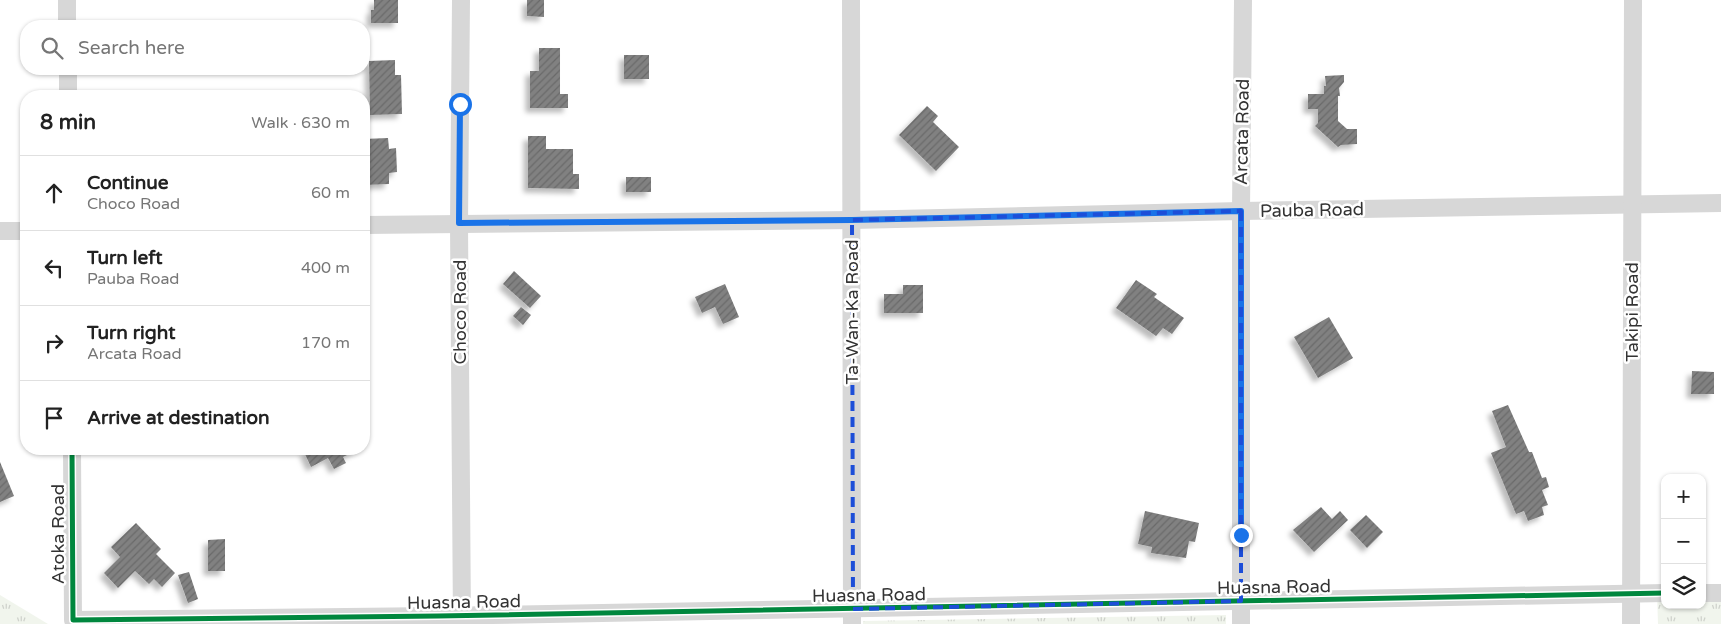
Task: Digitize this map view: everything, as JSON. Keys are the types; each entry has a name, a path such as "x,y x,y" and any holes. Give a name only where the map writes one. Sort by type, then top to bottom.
{"street":[{"path":"67,0 67,20"},
{"name":"Choco Road","path":"460,0 459,223 462,620"},
{"name":"Ta-Wan-Ka Road","path":"851,0 853,616"},
{"name":"Arcata Road","path":"1241,624 1243,0"},
{"name":"Takipi Road","path":"1631,624 1633,0"},
{"path":"68,75 68,90"},
{"name":"Pauba Road","path":"370,225 852,220 1721,203"},
{"path":"0,232 20,231"},
{"name":"Atoka Road","path":"72,455 73,620"},
{"name":"Huasna Road","path":"73,620 462,620 853,616 1241,601 1661,593"},
{"path":"1706,593 1721,593"}],"highlighted area":[{"path":"1241,211 1241,601 853,609 852,220"}],"green space":[{"path":"1657,593 1661,594 1661,609 1706,609 1706,598 1721,600 1721,624 1658,624"},
{"path":"0,595 48,624 0,624"},
{"path":"1226,615 1226,624 863,624 863,621"}],"building":[{"path":"374,0 398,0 398,23 371,23 371,10 374,10"},
{"path":"527,0 544,0 544,17 527,16"},
{"path":"539,48 560,48 560,94 568,94 568,108 530,108 530,71 539,71"},
{"path":"624,55 649,55 649,79 624,79"},
{"path":"395,60 395,75 401,75 402,114 370,115 370,61"},
{"path":"1344,75 1344,82 1339,88 1338,121 1347,129 1357,129 1357,144 1341,145 1338,147 1315,126 1318,123 1318,109 1308,109 1308,94 1324,94 1324,86 1326,86 1325,76"},
{"path":"927,106 938,116 933,122 959,147 936,171 899,135"},
{"path":"528,136 546,136 546,149 573,149 573,174 579,174 579,189 528,188"},
{"path":"388,138 389,149 396,148 397,172 389,173 389,184 370,185 370,139"},
{"path":"626,177 651,177 651,192 626,192"},
{"path":"514,271 541,296 530,308 503,284"},
{"path":"1136,280 1157,294 1154,297 1184,318 1172,334 1163,328 1156,336 1116,308"},
{"path":"725,284 739,317 723,324 715,307 702,313 695,297"},
{"path":"903,285 923,285 923,313 884,313 884,294 903,294"},
{"path":"521,307 531,315 523,325 513,316"},
{"path":"1329,317 1353,358 1318,378 1294,337"},
{"path":"1692,371 1714,372 1714,394 1691,394"},
{"path":"1508,405 1529,452 1532,452 1542,478 1546,477 1549,487 1542,490 1548,505 1542,507 1544,515 1528,521 1524,511 1516,514 1491,453 1506,447 1492,411"},
{"path":"305,455 347,455 343,457 346,463 334,469 328,458 311,467"},
{"path":"0,462 14,496 0,502"},
{"path":"1321,507 1332,519 1340,511 1348,520 1314,552 1293,530"},
{"path":"1145,511 1199,523 1195,542 1189,541 1186,558 1151,553 1152,547 1138,544"},
{"path":"1366,515 1383,532 1367,548 1350,530"},
{"path":"136,523 161,549 156,554 175,573 162,587 154,579 149,584 135,571 118,588 104,573 120,557 111,547"},
{"path":"225,539 225,571 208,571 208,540"},
{"path":"189,572 198,599 188,603 178,575"}],"cycle path":[{"path":"72,455 73,620 438,616 1661,593"}],"route":[{"path":"460,104 459,223 852,220 1241,211 1241,535"}]}
